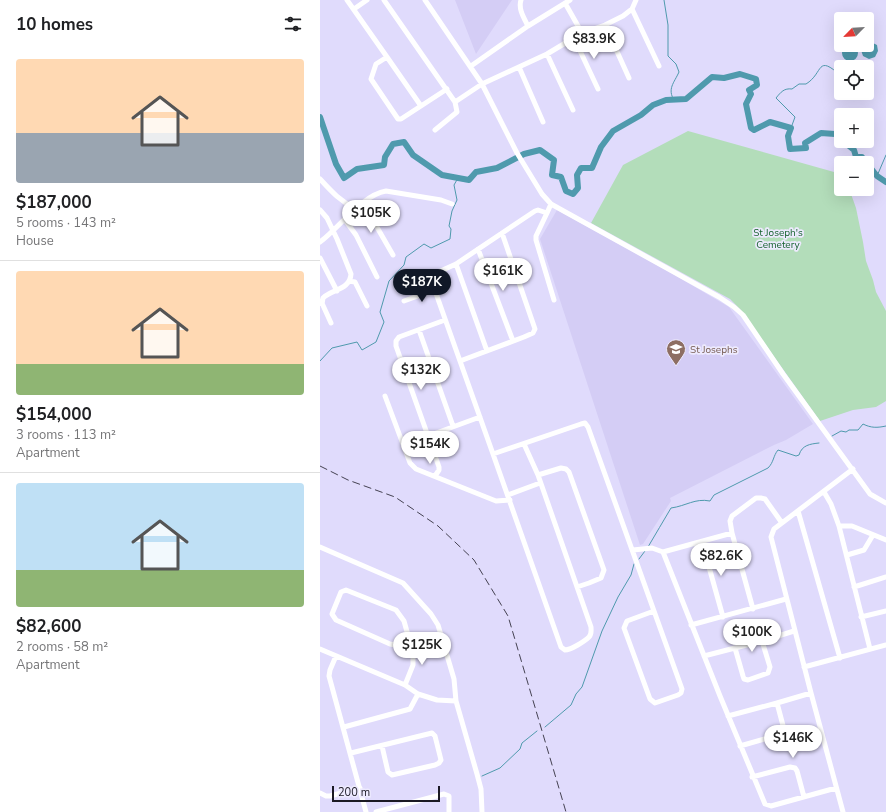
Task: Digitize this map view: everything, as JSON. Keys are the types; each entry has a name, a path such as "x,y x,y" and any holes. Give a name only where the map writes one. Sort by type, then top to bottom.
{"street":[{"path":"348,0 421,106"},
{"path":"354,9 367,0"},
{"path":"384,0 455,102 457,112 435,130"},
{"path":"425,0 471,66 482,84 517,153 542,194 551,204 719,296 734,307 743,315 783,374 870,494 885,502 886,495"},
{"path":"520,0 521,13 528,26"},
{"path":"471,66 528,26 570,0"},
{"path":"455,102 482,84 548,54 582,33 623,16 632,9 636,0"},
{"path":"565,3 582,33"},
{"path":"632,9 659,66"},
{"path":"604,25 629,78"},
{"path":"574,38 598,89"},
{"path":"548,54 573,110"},
{"path":"387,57 376,64 371,79 398,118 401,119 447,89"},
{"path":"519,67 543,122"},
{"path":"320,180 336,197 345,204 356,209"},
{"path":"320,242 361,204 375,194 386,191 440,200 452,204"},
{"path":"361,204 374,222 393,255"},
{"path":"551,204 536,236 536,240 554,300"},
{"path":"320,210 327,218 333,231 351,274 352,282 367,306"},
{"path":"524,444 538,475 591,627 592,632 589,637 570,650 565,650 561,647 509,497 434,290 432,279 434,274 456,264 535,211 538,210 547,213"},
{"path":"345,220 356,235 376,277"},
{"path":"460,361 533,333 535,329 502,233"},
{"path":"478,249 513,341"},
{"path":"320,258 337,291"},
{"path":"456,264 487,351"},
{"path":"331,324 321,300 325,295 337,291 352,282"},
{"path":"404,301 434,290"},
{"path":"435,476 440,470 396,346 396,341 399,337 445,320"},
{"path":"419,330 453,426"},
{"path":"385,396 410,464 416,469 496,502 540,483"},
{"path":"428,436 480,417"},
{"path":"493,454 581,424 585,423 588,427 682,689 681,693 655,703 650,699 624,628 627,621 654,611"},
{"path":"538,475 561,468 570,472 604,570 601,578 589,584 576,587"},
{"path":"843,812 810,693 772,537 774,530 782,523 853,469"},
{"path":"824,492 831,504 839,526 870,649"},
{"path":"753,609 730,521 732,516 756,498 761,498 765,499 782,523"},
{"path":"798,511 840,658"},
{"path":"839,526 852,526 886,540"},
{"path":"633,550 652,548 663,552 732,533"},
{"path":"847,556 864,550 873,535"},
{"path":"702,542 723,617"},
{"path":"320,547 403,583 431,614 438,625 454,679 456,701 481,789 482,812"},
{"path":"663,552 752,777 764,802 767,806 836,788"},
{"path":"854,587 886,577"},
{"path":"405,685 413,665 413,653 404,621 396,610 346,590 341,592 332,614 336,620 390,644 407,647 410,644"},
{"path":"691,625 786,599"},
{"path":"862,617 886,611"},
{"path":"704,656 794,631"},
{"path":"735,648 743,676 748,680 768,673 770,670 762,641"},
{"path":"804,667 886,645"},
{"path":"320,649 405,685 418,694 437,700 456,701"},
{"path":"336,656 329,676 366,812"},
{"path":"728,716 810,693"},
{"path":"344,727 410,709 418,694"},
{"path":"740,746 786,733 777,703"},
{"path":"351,753 432,733 435,736 441,760 435,765 392,775 388,772 382,746"},
{"path":"752,777 790,767 795,768 804,797"},
{"path":"320,793 330,796 360,788"},
{"path":"376,812 446,794 449,796 450,812"},
{"path":"397,806 399,812"}],"shaded area":[{"path":"455,0 512,0 476,54"},
{"path":"874,44 877,45 878,51 875,57 869,59 863,56 862,52 874,52"},
{"path":"842,52 858,52 858,56 854,60 846,60 842,56"},
{"name":"St Josephs","path":"557,210 666,270 729,307 813,424 786,440 670,498 671,501 643,544 640,545 540,239"}],"green space":[{"name":"St Joseph's Cemetery","path":"688,131 834,172 834,196 852,196 856,208 866,261 876,292 886,311 886,401 876,407 853,410 820,421 740,309 730,299 591,223 623,165"}],"waterway":[{"path":"664,0 668,25 668,56 676,64 679,72 671,89 674,100"},
{"path":"791,128 795,117 776,98 783,91 792,89 799,84 806,84 812,80 821,67 828,66 834,70"},
{"path":"320,117 336,164 344,178 357,169 384,165 385,157 393,144 404,142 413,155 442,175 469,180 476,172 497,168 524,154 540,150 554,160 552,175 561,177 566,191 573,194 578,188 577,175 581,168 592,168 601,147 613,131 641,115 653,105 666,100 686,99 712,77 724,78 740,74 756,79 757,85 749,90 751,94 746,104 751,128 754,130 770,122 791,128 788,136 790,149 806,148 805,143 821,133 834,134"},
{"path":"852,148 854,150 856,157 862,157 877,176 886,182"},
{"path":"877,176 886,155"},
{"path":"320,361 332,348 357,342 362,350 376,342 384,322 380,312 389,281 404,265 406,257 424,244 431,248 450,239 451,229 449,226 452,211 457,200 454,185 458,178"},
{"path":"832,436 841,431 846,432 849,430 858,430 863,424 874,427 886,426"},
{"path":"648,547 671,508 695,501 710,501 714,495 768,468 778,450 796,456 799,455 804,447 819,443"},
{"path":"639,559 645,551"},
{"path":"545,727 571,705 576,694 582,687 602,631 618,597 631,575 634,564"},
{"path":"482,776 500,768 520,749 522,743 537,731"}],"railway":[{"path":"320,466 348,480 395,497 438,526 474,560 508,616 566,812"}],"place":[{"name":"St Josephs","path":"676,366"}]}
